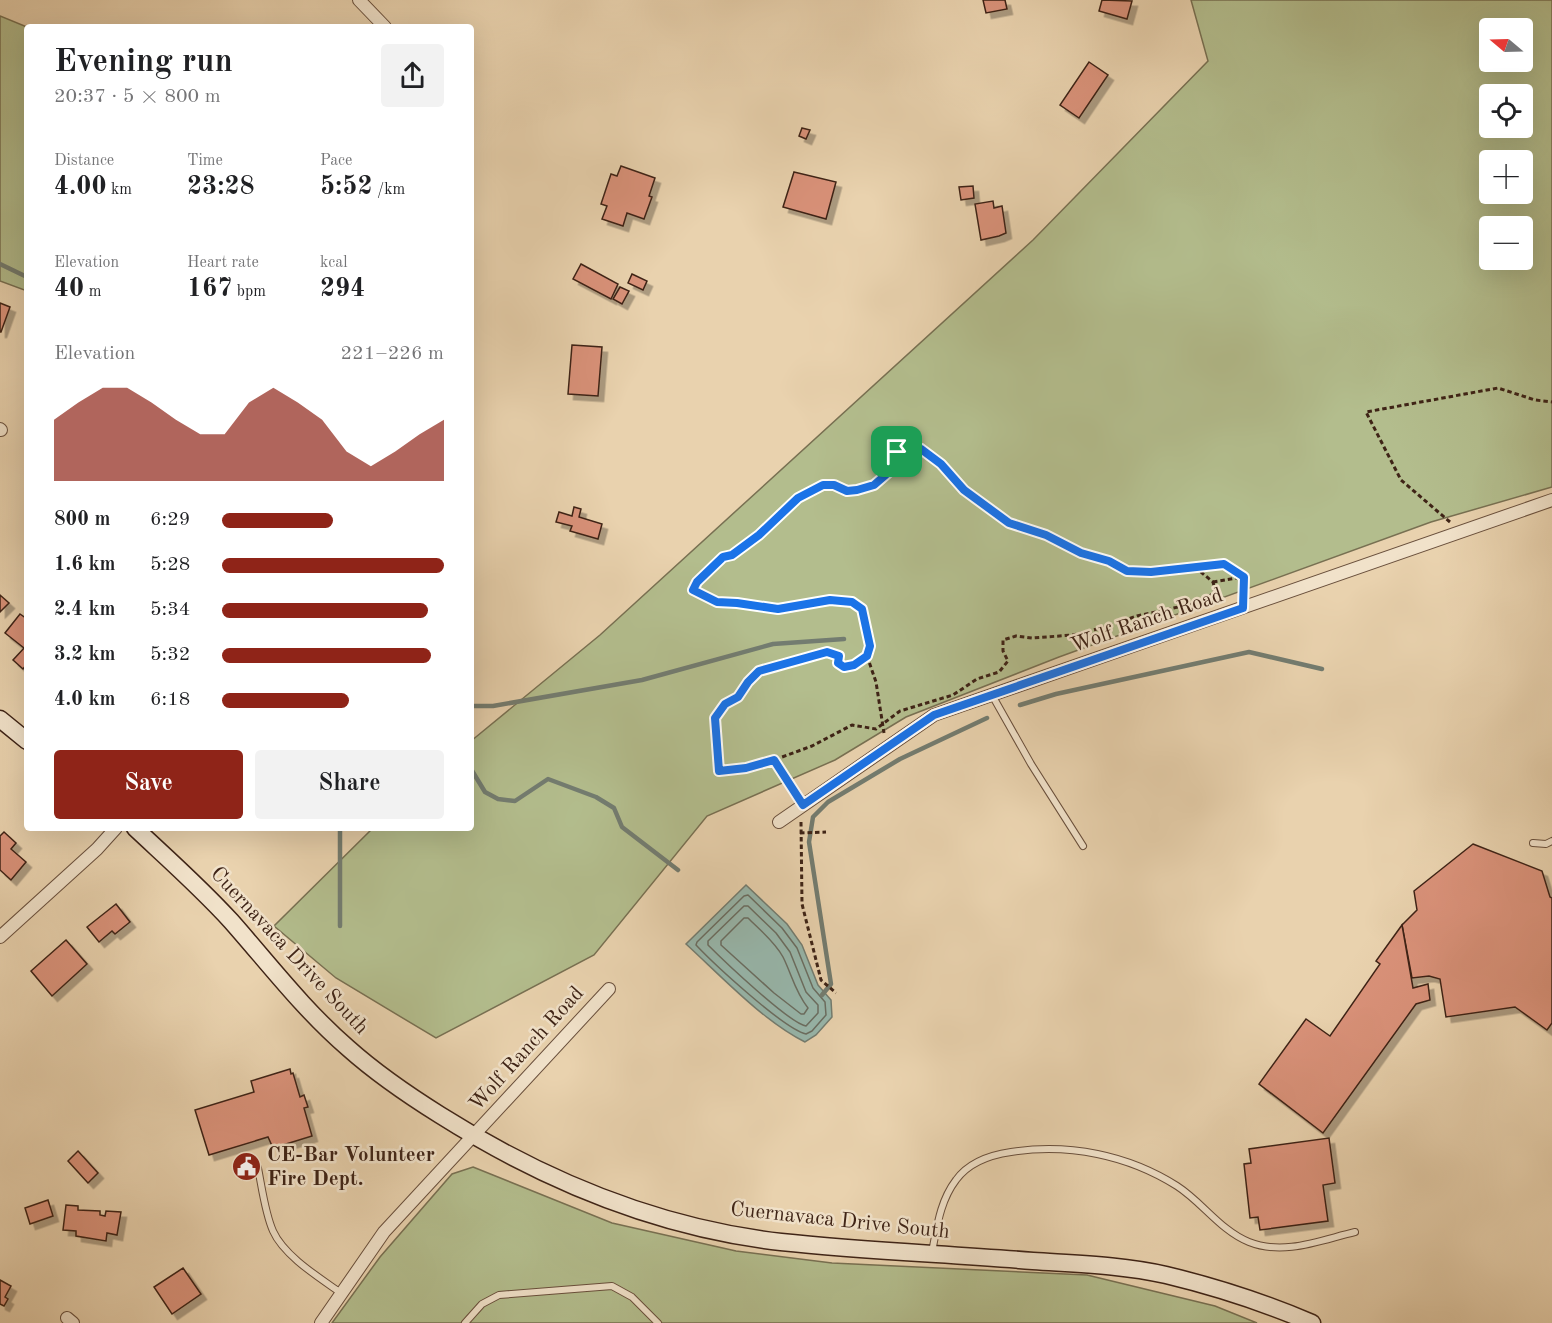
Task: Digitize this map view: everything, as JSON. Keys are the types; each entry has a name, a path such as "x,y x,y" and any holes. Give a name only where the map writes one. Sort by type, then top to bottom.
{"street":[{"path":"359,0 382,24"},
{"name":"Wolf Ranch Road","path":"779,822 934,715 1552,501"},
{"path":"0,719 24,739"},
{"path":"0,937 97,849 113,831"},
{"name":"Cuernavaca Drive South","path":"138,831 230,919 305,1007 349,1049 403,1091 474,1136 527,1165 580,1189 662,1218 779,1241 1104,1265 1164,1275 1233,1294 1312,1323"},
{"name":"Wolf Ranch Road","path":"321,1323 384,1232 609,989"}],"lane":[{"path":"992,695 1031,765 1083,846"},
{"path":"1533,843 1546,844 1552,841"},
{"path":"932,1253 942,1203 967,1168 999,1154 1038,1149 1080,1150 1136,1165 1179,1187 1238,1237 1258,1245 1291,1248 1355,1232"},
{"path":"258,1168 273,1232 288,1251 308,1270 341,1293"},
{"path":"465,1323 482,1304 499,1295 612,1286 632,1297 658,1323"}],"path":[{"path":"1461,532 1401,480 1366,412 1498,388 1535,400 1552,402"},
{"path":"887,748 876,682 867,656 870,646 862,609 852,602 830,600 778,609 717,602 693,590 697,582 723,557 732,555 759,535 798,498 823,485 834,485 847,491 874,485 889,472 897,452 910,445 921,449 941,464 964,490 1009,523 1046,535 1081,553 1109,561 1127,571 1151,572 1224,564 1244,577"},
{"path":"867,656 854,665 844,667 838,663 839,656 827,652 759,671 738,697 725,704 715,718 719,771 746,768 774,760 812,746 852,725 876,729 900,711 953,694 977,679 999,672 1008,661 1003,651 1003,640 1016,636 1032,638 1073,635 1137,616 1206,601 1215,590 1213,582 1196,568"},
{"path":"1243,608 1244,577"},
{"path":"1213,582 1244,577"},
{"path":"774,760 803,805 800,833 802,904 821,980 836,993"},
{"path":"800,833 826,832"}],"green space":[{"path":"1191,0 1552,0 1552,487 1431,522 1059,657 906,717 835,760 707,816 594,955 436,1038 336,978 274,926 370,831 474,831 474,739 600,635 1033,240 1208,61"},
{"path":"0,16 24,26 24,290 0,281"},
{"path":"473,1167 612,1223 736,1251 832,1263 1087,1275 1215,1306 1257,1323 332,1323 380,1257 452,1174"}],"water":[{"path":"746,885 787,924 802,945 818,985 831,1000 832,1017 816,1035 805,1042 758,1010 686,944"}],"building":[{"path":"983,0 1005,0 1007,9 986,13"},
{"path":"1102,0 1132,1 1127,19 1099,11"},
{"path":"1089,62 1108,75 1079,118 1060,105"},
{"path":"802,128 810,130 806,139 799,136"},
{"path":"621,166 655,178 649,196 652,197 644,219 627,213 623,226 602,219 607,206 601,204 611,174 617,176"},
{"path":"794,172 836,182 826,219 783,207"},
{"path":"973,186 974,198 961,200 959,187"},
{"path":"993,201 994,208 1002,206 1006,233 981,240 975,204"},
{"path":"581,264 618,284 611,299 573,279"},
{"path":"632,274 647,281 643,290 628,283"},
{"path":"620,287 629,291 622,304 613,299"},
{"path":"0,303 10,307 1,332 0,332"},
{"path":"572,345 602,347 598,396 568,394"},
{"path":"574,507 581,509 579,517 602,524 598,539 570,531 572,526 556,522 559,512 572,516"},
{"path":"0,595 9,603 0,612"},
{"path":"20,614 24,617 24,648 5,633"},
{"path":"24,648 23,669 13,660"},
{"path":"4,832 16,843 11,849 26,862 11,880 0,870 0,836"},
{"path":"1473,844 1542,871 1552,898 1552,1023 1547,1030 1515,1007 1446,1017 1440,979 1429,976 1412,978 1402,925 1417,910 1414,891"},
{"path":"116,904 130,922 115,934 112,931 99,942 87,927"},
{"path":"1402,925 1413,988 1428,984 1430,1000 1416,1004 1323,1133 1259,1084 1306,1019 1330,1036 1380,964 1376,961"},
{"path":"66,940 87,964 52,996 31,971"},
{"path":"290,1069 300,1097 304,1095 308,1107 304,1108 312,1136 273,1148 268,1137 209,1155 195,1110 254,1092 251,1081"},
{"path":"1329,1138 1335,1183 1323,1185 1328,1221 1260,1230 1258,1217 1250,1218 1244,1164 1251,1163 1249,1149"},
{"path":"78,1151 98,1173 88,1183 68,1161"},
{"path":"48,1200 53,1216 30,1224 25,1208"},
{"path":"66,1205 78,1206 78,1210 100,1211 100,1215 105,1216 106,1211 121,1212 117,1235 107,1233 106,1241 76,1236 76,1231 63,1230"},
{"path":"183,1268 201,1294 172,1314 154,1287"},
{"path":"0,1280 11,1286 5,1297 8,1299 4,1306 0,1304"}],"waterway":[{"path":"0,264 24,276"},
{"path":"474,706 493,706 642,680 773,644 844,639"},
{"path":"1020,705 1056,694 1249,652 1322,669"},
{"path":"822,995 831,984 809,842 813,817 828,802 900,759 987,718"},
{"path":"474,774 485,792 498,799 515,801 548,779 596,797 614,808 622,827 678,870"},
{"path":"340,831 340,926"}],"place":[{"name":"CE-Bar Volunteer Fire Dept.","path":"246,1167"}],"route":[{"path":"910,445 921,449 941,464 964,490 1009,523 1046,535 1081,553 1109,561 1127,571 1151,572 1224,564 1244,577 1243,608 934,715 803,805 774,760 746,768 719,771 715,718 725,704 738,697 759,671 827,652 839,656 838,663 844,667 854,665 867,656 870,646 862,609 852,602 830,600 778,609 760,605 717,602 693,590 697,582 723,557 732,555 759,535 798,498 823,485 834,485 847,491 874,485 889,472 897,452 910,445"}]}
